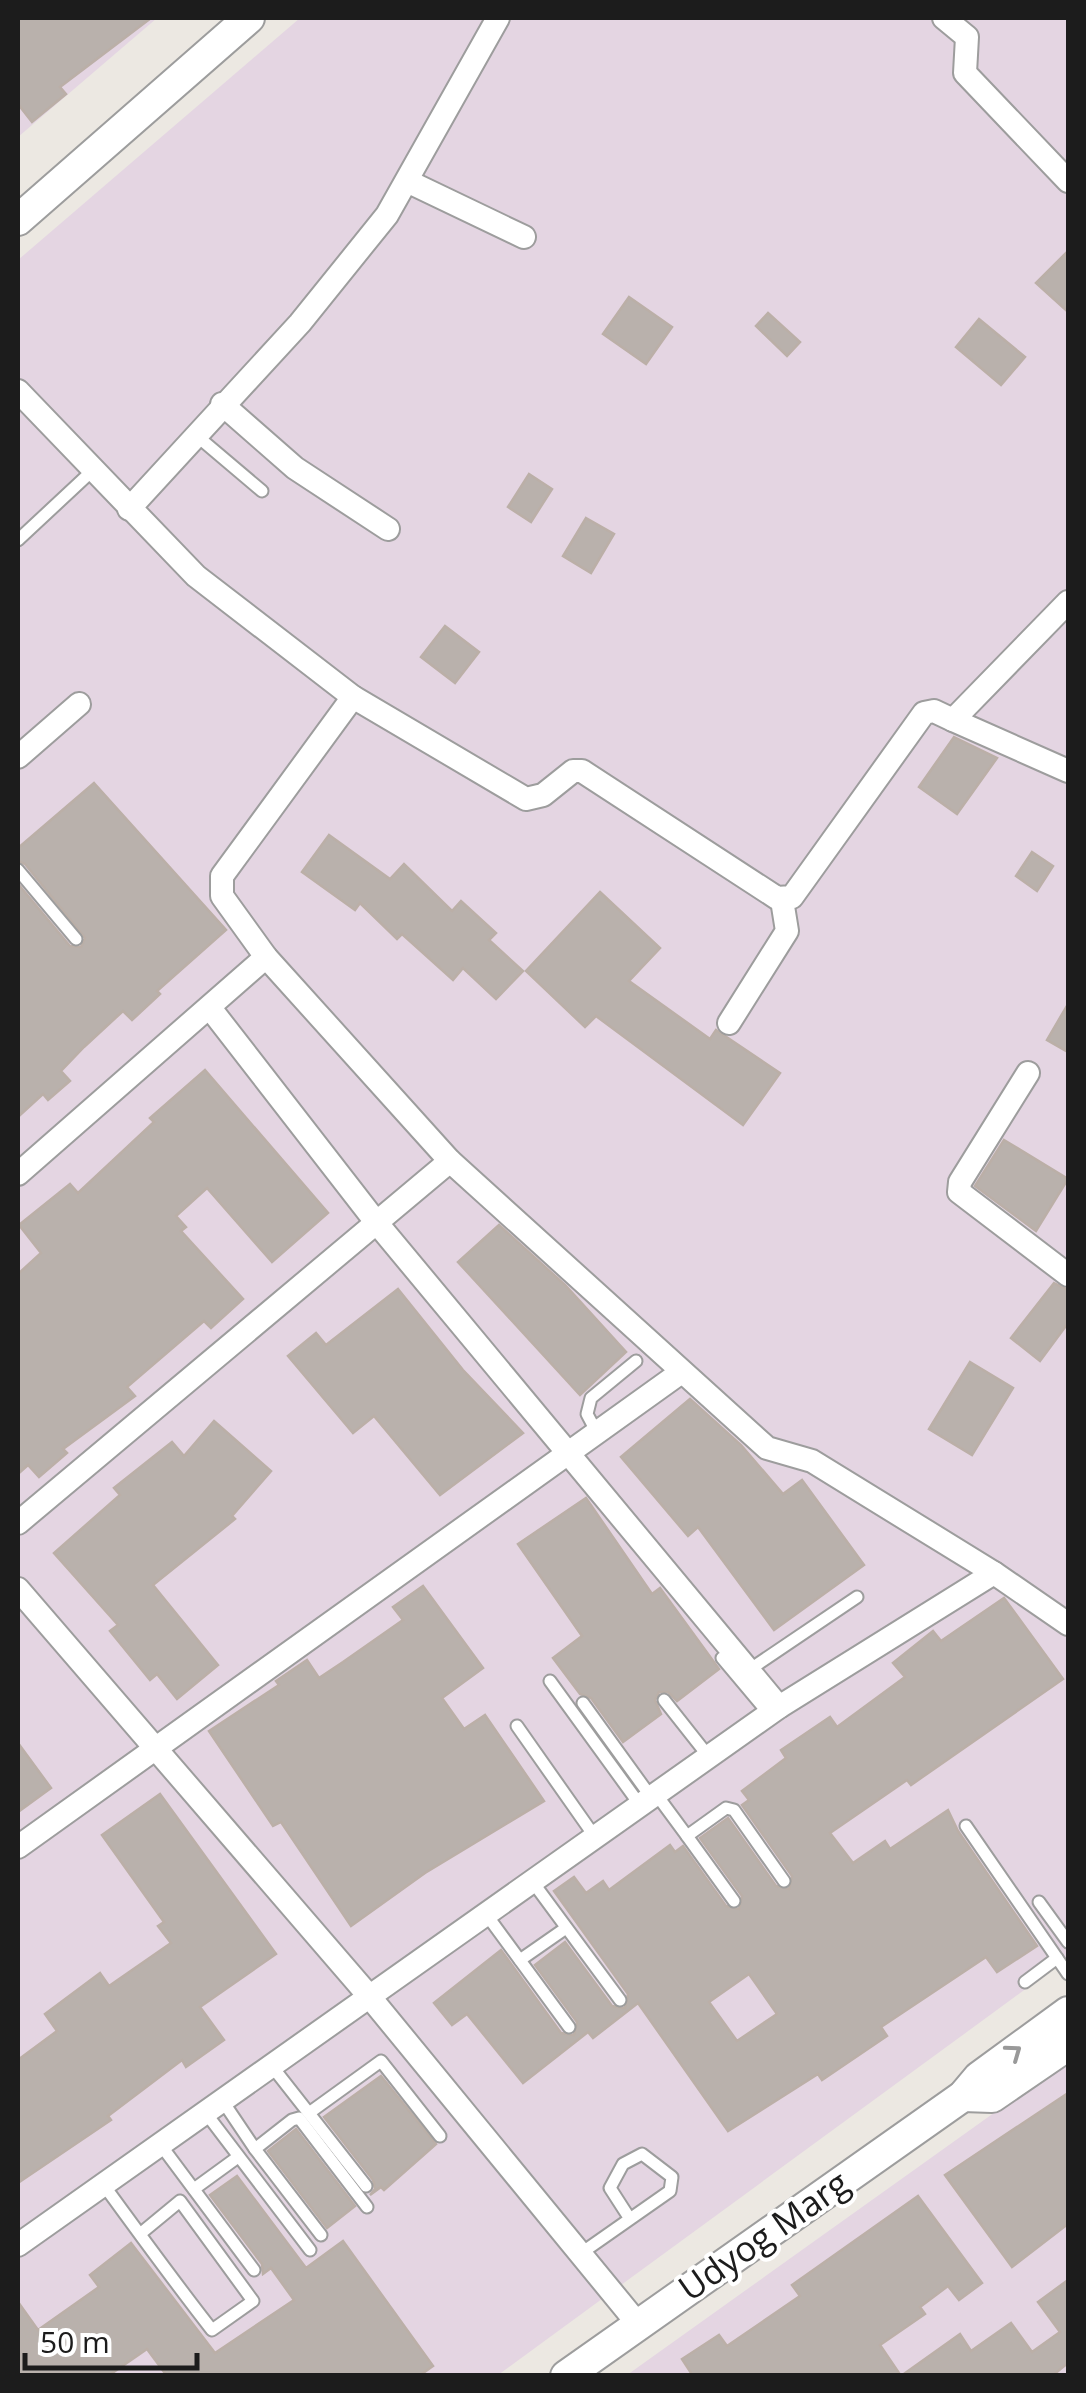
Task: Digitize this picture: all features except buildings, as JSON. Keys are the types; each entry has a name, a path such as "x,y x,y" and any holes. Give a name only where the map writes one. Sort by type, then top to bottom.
{"street":[{"path":"18,220 248,18"},
{"path":"129,510 300,323 387,215 498,18"},
{"path":"944,18 968,38 965,74 1068,181"},
{"path":"408,181 524,237"},
{"path":"18,390 196,576 353,697 526,799 543,796 573,771 582,772 782,900 788,931 729,1023"},
{"path":"222,404 295,468 388,529"},
{"path":"953,720 1068,602"},
{"path":"353,697 220,882 222,896 266,957 450,1161 767,1448 812,1460 1068,1624"},
{"path":"18,757 79,704"},
{"path":"782,900 792,897 924,712 934,711 1068,771"},
{"path":"18,1174 266,957"},
{"path":"210,1008 376,1222 749,1670 774,1711"},
{"path":"1028,1073 960,1182 959,1192 1068,1275"},
{"path":"18,1523 450,1161"},
{"path":"18,1848 680,1373"},
{"path":"18,2245 774,1711 994,1574"},
{"path":"18,1589 369,1996 638,2324"},
{"name":"Udyog Marg","path":"566,2376 963,2096 979,2077 1068,2012"},
{"name":"Udyog Marg","path":"963,2096 992,2097 1068,2045"}],"lane":[{"path":"195,434 262,491"},
{"path":"18,540 92,471"},
{"path":"18,870 76,940"},
{"path":"596,1431 587,1414 591,1398 636,1361"},
{"path":"749,1670 857,1597"},
{"path":"722,1658 774,1711"},
{"path":"550,1681 649,1799 687,1836 734,1901"},
{"path":"664,1700 709,1757"},
{"path":"583,1703 649,1799"},
{"path":"518,1726 595,1837"},
{"path":"687,1836 726,1808 734,1810 784,1881"},
{"path":"966,1826 1068,1974"},
{"path":"532,1881 620,2000"},
{"path":"1039,1902 1068,1942"},
{"path":"486,1914 569,2027"},
{"path":"520,1960 566,1928"},
{"path":"1025,1982 1057,1958"},
{"path":"309,2113 382,2062 440,2136"},
{"path":"271,2065 366,2186"},
{"path":"214,2106 255,2148 320,2235"},
{"path":"214,2106 238,2157 310,2250"},
{"path":"255,2148 299,2118 368,2207"},
{"path":"160,2144 254,2270"},
{"path":"580,2254 630,2218 673,2186 668,2172 642,2154 624,2164 610,2188 630,2218"},
{"path":"194,2189 238,2157"},
{"path":"103,2184 140,2234 212,2330 253,2300 180,2201 140,2234"}],"shaded area":[{"path":"18,18 157,18 18,137"},
{"path":"300,18 1068,18 1068,1958 498,2375 18,2375 18,260"},
{"path":"1068,2060 1068,2375 627,2375"}]}
